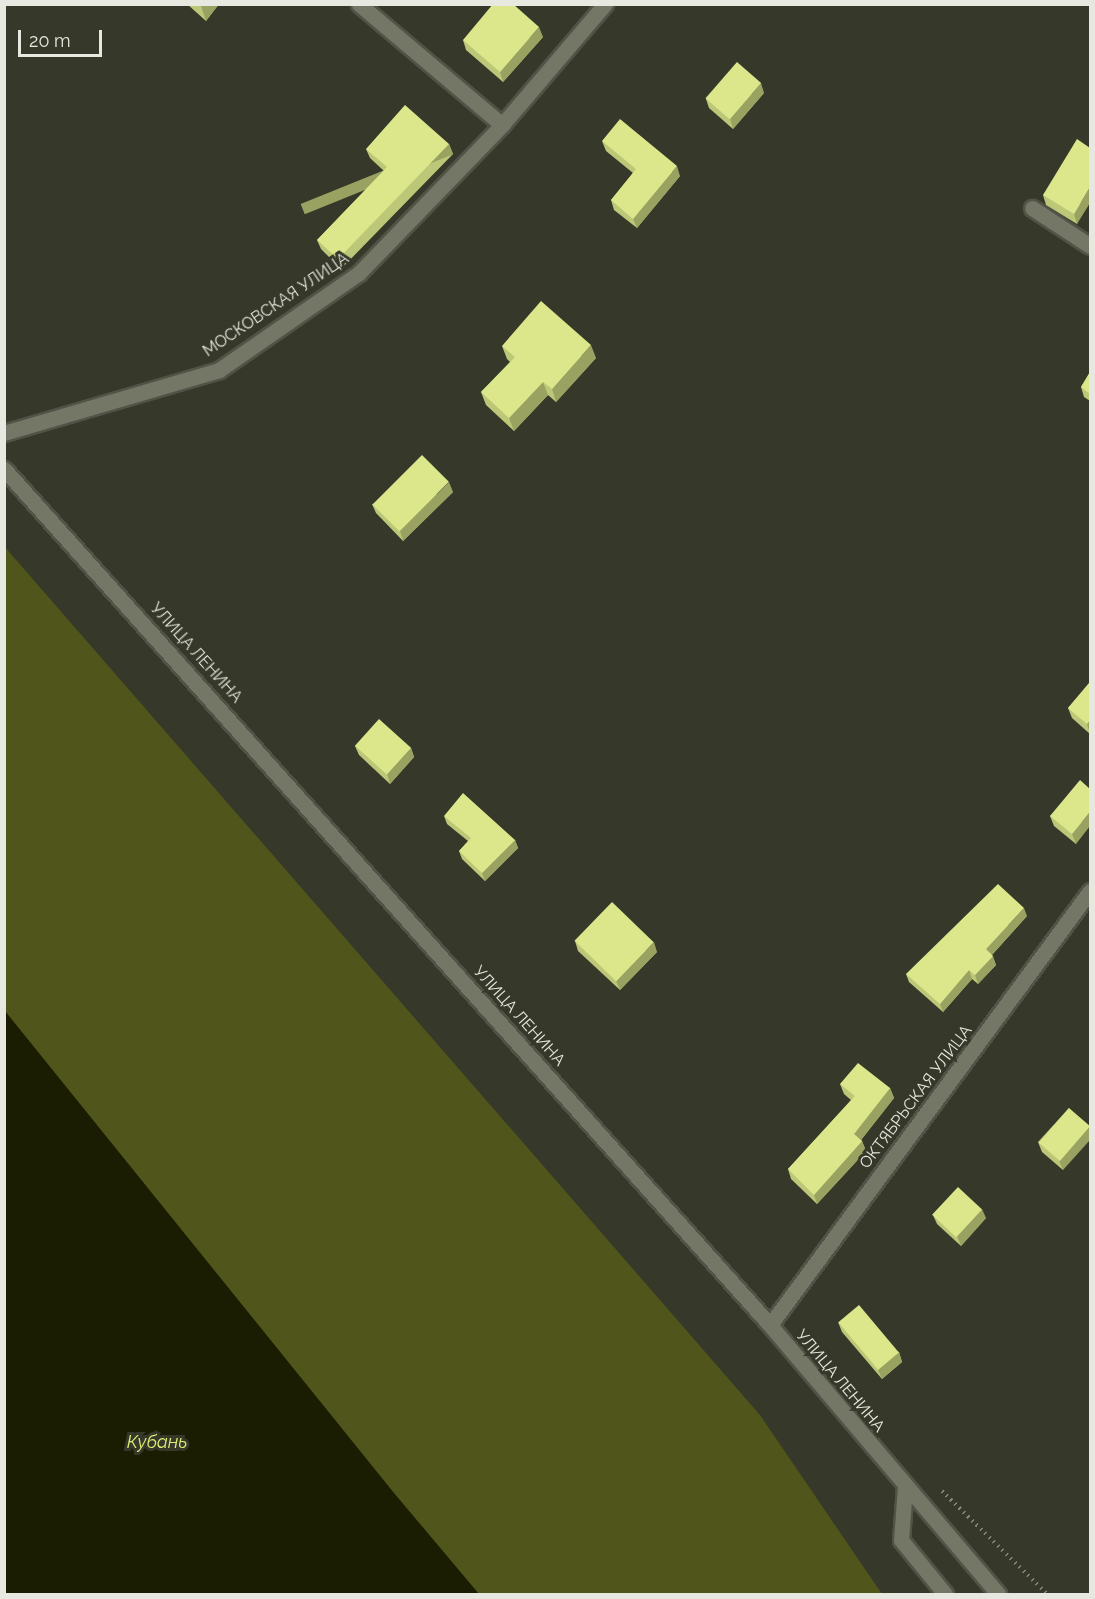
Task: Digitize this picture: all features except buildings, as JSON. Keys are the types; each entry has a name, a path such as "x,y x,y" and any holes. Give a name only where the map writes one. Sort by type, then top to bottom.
{"street":[{"path":"358,4 502,125"},
{"name":"МОСКОВСКАЯ УЛИЦА","path":"4,433 219,370 359,273 502,125 605,4"},
{"path":"1032,208 1090,246"},
{"name":"УЛИЦА ЛЕНИНА","path":"4,469 770,1325 904,1486 998,1594"},
{"name":"ОКТЯБРЬСКАЯ УЛИЦА","path":"770,1325 1090,891"},
{"path":"904,1486 901,1540 945,1594"}],"path":[{"path":"939,1488 1047,1594"}],"green space":[{"path":"4,546 760,1415 882,1594 471,1594 5,1018"}],"water":[{"name":"Кубань","path":"5,1011 394,1493 479,1594 5,1594"}]}
